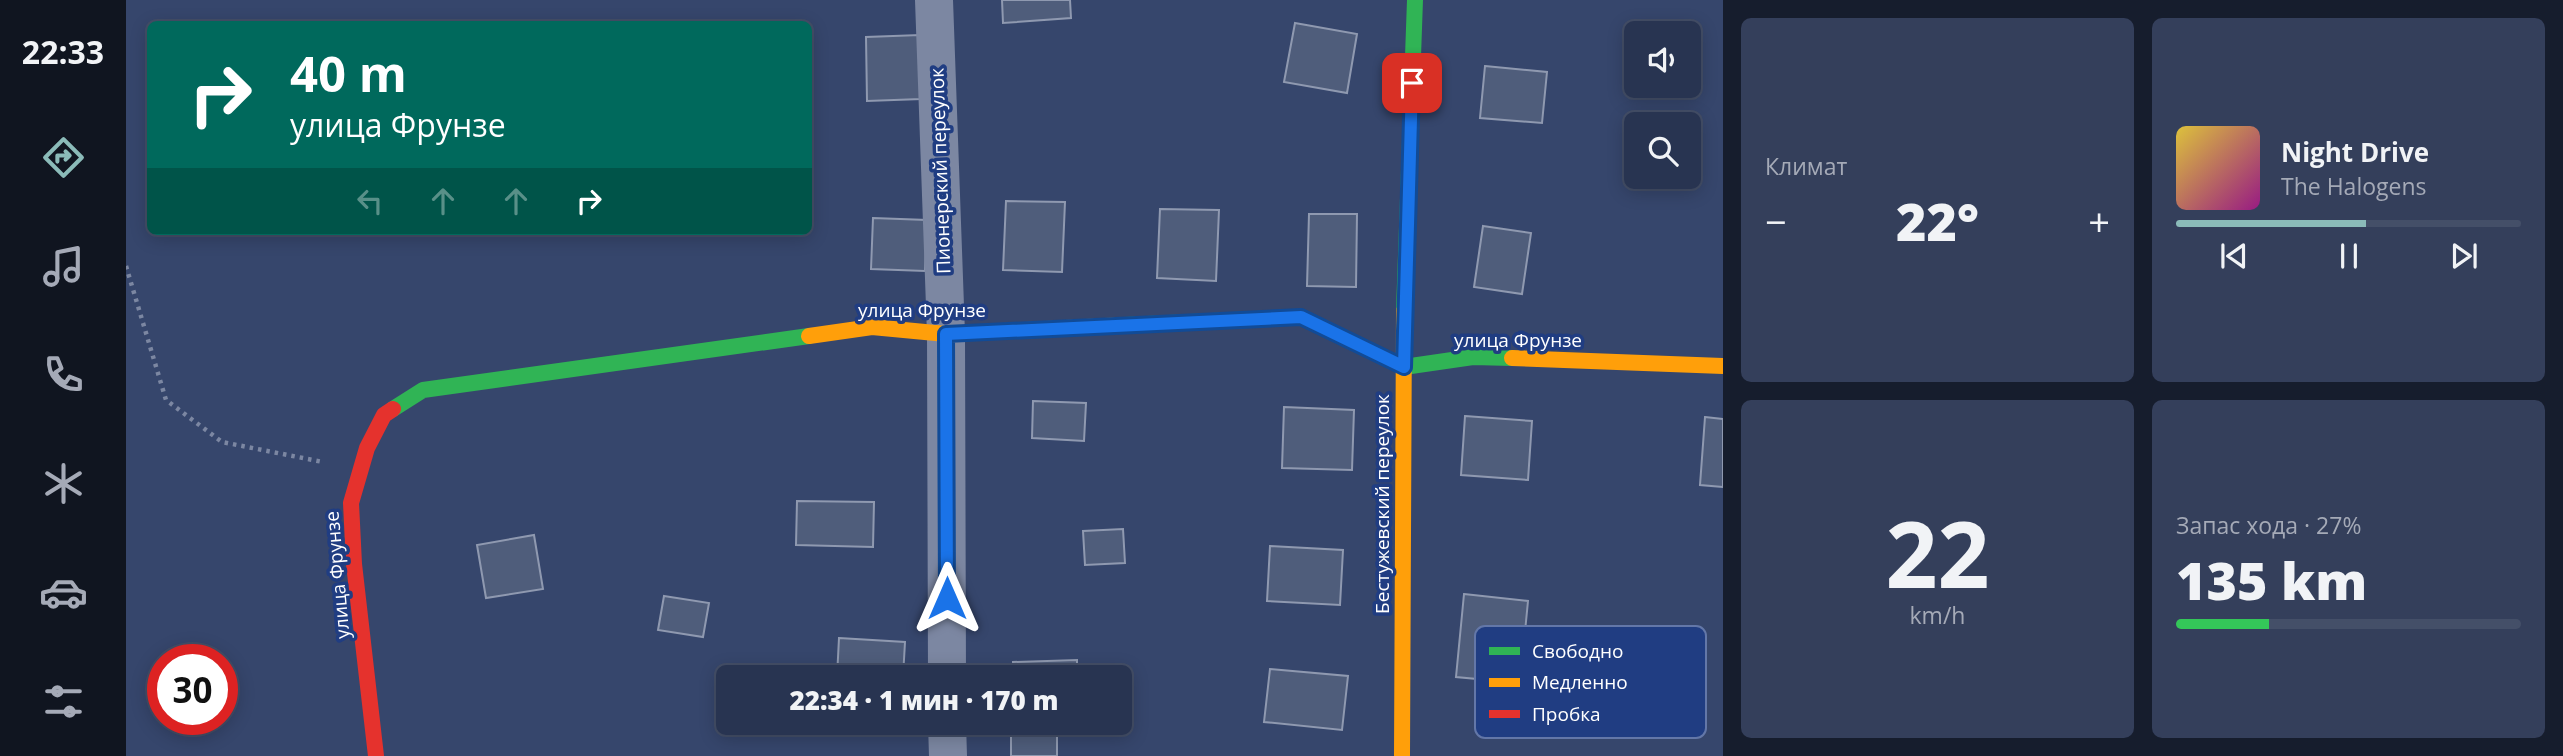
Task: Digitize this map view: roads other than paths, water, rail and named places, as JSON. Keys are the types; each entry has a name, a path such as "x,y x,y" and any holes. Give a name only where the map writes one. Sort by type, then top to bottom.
{"street":[{"name":"Пионерский переулок","path":"934,0 946,334 947,665"},
{"name":"Бестужевский переулок","path":"1402,756 1404,367 1415,0"},
{"name":"улица Фрунзе","path":"376,756 351,503 367,448 384,415 423,390 872,327 946,334 1301,317 1404,367 1473,357 1723,366"},
{"path":"947,735 948,756"}]}
